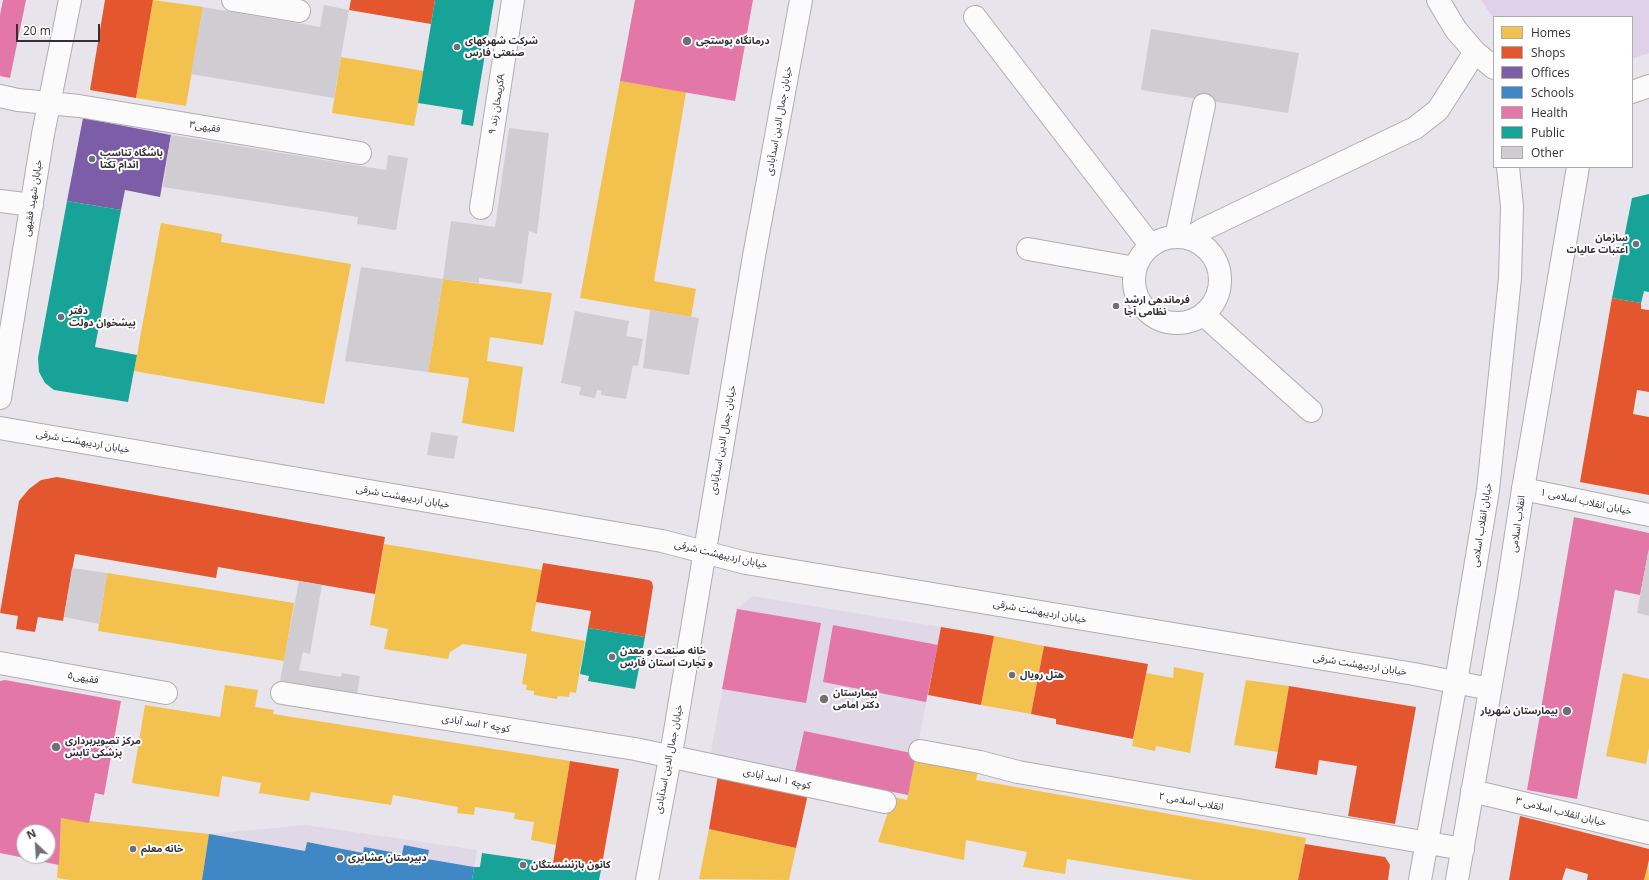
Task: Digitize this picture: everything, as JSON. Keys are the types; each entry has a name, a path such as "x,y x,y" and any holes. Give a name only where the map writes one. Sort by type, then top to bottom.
{"street":[{"name":"خیابان شهید فقیهی","path":"0,398 32,205 70,0"},
{"path":"233,0 299,11"},
{"name":"کریمخان زند ۹A","path":"480,208 513,0"},
{"name":"خیابان جمال الدین اسدآبادی","path":"647,880 705,552 754,256 801,0"},
{"path":"1438,0 1456,30 1475,52 1493,67"},
{"path":"975,18 1151,246"},
{"path":"1183,238 1202,244 1212,253 1218,265 1221,279 1219,292 1213,305 1204,315 1192,321 1178,324 1165,322 1153,316 1142,307 1136,295 1134,282 1135,268 1141,256 1151,246 1163,239 1183,238 1202,230 1415,128 1438,110 1475,52"},
{"path":"1633,92 1649,86"},
{"name":"فقیهی۳","path":"0,96 360,153"},
{"path":"1183,238 1204,105"},
{"name":"خیابان انقلاب اسلامی","path":"1420,880 1456,682 1488,490 1510,278 1512,207 1508,168"},
{"name":"انقلاب اسلامی","path":"1457,880 1507,593 1523,489 1578,168"},
{"path":"0,201 32,205"},
{"path":"1028,249 1135,268"},
{"path":"1204,315 1311,411"},
{"name":"خیابان اردیبهشت شرقی","path":"0,428 662,541 746,563 1456,682 1490,689"},
{"name":"خیابان انقلاب اسلامی ۱","path":"1523,489 1649,515"},
{"name":"فقیهی۵","path":"0,662 166,693"},
{"name":"کوچه ۲ اسد آبادی","path":"282,693 670,756"},
{"name":"۲ انقلاب اسلامی","path":"920,751 980,762 1018,772 1426,844 1463,849"},
{"name":"کوچه ۱ اسد آبادی","path":"670,756 884,802"},
{"name":"خیابان انقلاب اسلامی ۳","path":"1472,791 1649,833"}],"shaded area":[{"path":"1481,0 1649,0 1649,53 1633,59 1633,16 1493,16 1493,18"},
{"name":"بیمارستان دکتر امامی","path":"752,596 941,627 908,795 710,756 737,609"},
{"name":"دبیرستان عشایری","path":"306,825 477,850 472,880 202,880 209,834"}],"building: Homes":[{"path":"153,0 203,7 186,106 136,98"},
{"path":"341,57 424,71 414,126 332,113"},
{"path":"620,81 686,92 654,281 696,289 691,317 580,298"},
{"path":"161,223 222,234 221,242 351,264 324,404 134,371"},
{"path":"443,279 552,293 543,345 490,337 487,361 523,367 514,432 462,423 469,378 428,372"},
{"path":"384,544 542,570 531,631 585,641 576,693 570,692 569,697 558,696 557,699 534,695 534,691 526,690 527,685 522,684 527,654 463,644 450,652 448,659 384,649 388,629 370,625"},
{"path":"107,573 294,603 284,661 98,631"},
{"name":"هتل رویال","path":"994,636 1044,646 1031,714 981,705"},
{"path":"1174,667 1204,673 1190,753 1156,746 1155,751 1132,746 1146,673 1173,678"},
{"path":"1623,673 1649,679 1649,748 1646,764 1606,756"},
{"path":"1246,680 1289,686 1278,752 1234,745"},
{"path":"225,685 258,690 255,707 274,710 273,714 570,761 556,845 531,840 534,822 514,819 515,813 475,807 474,815 457,813 458,807 393,795 391,805 311,792 309,801 259,793 261,783 222,776 219,797 132,783 145,705 220,717"},
{"path":"915,758 978,771 976,780 1306,838 1298,880 1194,880 1067,859 1065,874 1023,867 1027,852 966,840 964,860 878,842 893,797 907,800"},
{"name":"خانه معلم","path":"61,818 209,834 202,880 70,880 57,878"},
{"path":"709,829 796,848 789,880 699,879"},
{"path":"1648,862 1649,880 1644,880"}],"building: Shops":[{"path":"105,0 153,0 136,98 90,90"},
{"path":"351,0 435,0 431,24 349,10"},
{"path":"1612,298 1641,303 1641,309 1649,310 1649,392 1637,390 1633,414 1649,417 1649,495 1580,482"},
{"path":"57,477 385,537 375,594 218,567 216,578 75,554 63,621 38,617 35,632 16,629 18,616 0,613 19,501 29,489 41,480"},
{"path":"543,563 649,580 652,582 653,587 645,637 588,628 591,611 536,602"},
{"path":"941,627 994,636 981,705 928,695"},
{"path":"1044,646 1148,664 1133,739 1056,724 1056,719 1031,714"},
{"path":"1289,686 1416,707 1395,824 1348,816 1357,766 1319,760 1317,775 1275,768"},
{"path":"570,761 619,769 601,870 553,863"},
{"path":"718,775 808,794 796,848 709,829"},
{"path":"1520,816 1649,849 1649,860 1644,880 1587,880 1588,874 1566,868 1562,880 1509,880"},
{"path":"1305,844 1385,857 1390,865 1388,880 1298,880"}],"building: Offices":[{"path":"83,118 171,135 160,197 125,190 121,210 67,201"}],"building: Schools":[{"name":"دبیرستان عشایری","path":"209,834 305,851 307,842 363,853 364,847 402,854 404,845 429,850 427,859 474,867 472,880 202,880"}],"building: Health":[{"path":"3,0 26,0 10,78 0,76 0,15"},
{"name":"درمانگاه پوستچی","path":"635,0 753,0 735,101 620,81"},
{"name":"بیمارستان شهریار","path":"1574,517 1649,533 1649,549 1640,595 1615,590 1577,799 1527,790"},
{"path":"737,609 821,623 806,703 722,689"},
{"path":"833,625 938,645 926,702 823,682"},
{"name":"مرکز تصویربرداری پزشکی تابش","path":"5,680 121,701 104,795 95,793 89,823 61,818 59,865 54,864 56,864 56,824 16,824 16,856 0,853 0,681"},
{"path":"804,731 916,754 908,795 795,772"}],"building: Public":[{"name":"شرکت شهرکهای صنعتی فارس","path":"435,0 494,0 473,126 461,124 463,110 418,103"},
{"name":"سازمان اعتبات عالیات","path":"1649,194 1649,292 1644,291 1641,303 1612,298 1632,198"},
{"path":"67,201 121,210 95,347 137,355 128,402 54,390 45,383 39,372 38,358"},
{"name":"خانه صنعت و معدن و تجارت استان فارس","path":"588,628 645,637 635,689 588,681 589,676 580,674"},
{"name":"کانون بازنشستگان","path":"482,853 601,870 599,880 472,880 474,867 480,867"}],"building: Other":[{"path":"324,5 349,10 334,98 191,74 203,7 320,27"},
{"path":"1151,29 1299,53 1288,113 1141,90"},
{"path":"509,128 549,133 537,234 529,231 522,284 479,278 479,283 443,279 451,221 495,227"},
{"path":"171,135 386,170 388,155 408,158 396,230 357,224 358,217 163,187"},
{"path":"361,267 443,279 428,372 345,361"},
{"path":"650,310 699,318 689,375 643,368"},
{"path":"575,311 629,321 626,336 643,339 638,366 633,365 626,399 601,395 601,391 597,390 595,398 579,395 581,387 561,383"},
{"path":"431,432 458,436 454,459 427,455"},
{"path":"1649,553 1649,616 1637,613"},
{"path":"72,568 107,573 99,624 64,617"},
{"path":"299,581 322,585 310,654 303,652 299,670 341,677 342,673 360,676 357,694 280,681"}],"place":[{"name":"درمانگاه پوستچی","path":"687,41"},
{"name":"شرکت شهرکهای صنعتی فارس","path":"457,47"},
{"name":"باشگاه تناسب اندام تکتا","path":"92,159"},
{"name":"سازمان اعتبات عالیات","path":"1636,244"},
{"name":"فرماندهی ارشد نظامی آجا","path":"1116,306"},
{"name":"دفتر پیشخوان دولت","path":"61,317"},
{"name":"خانه صنعت و معدن و تجارت استان فارس","path":"612,657"},
{"name":"هتل رویال","path":"1012,675"},
{"name":"بیمارستان دکتر امامی","path":"824,699"},
{"name":"بیمارستان شهریار","path":"1567,711"},
{"name":"مرکز تصویربرداری پزشکی تابش","path":"56,747"},
{"name":"خانه معلم","path":"133,849"},
{"name":"دبیرستان عشایری","path":"340,858"},
{"name":"کانون بازنشستگان","path":"523,865"}]}
